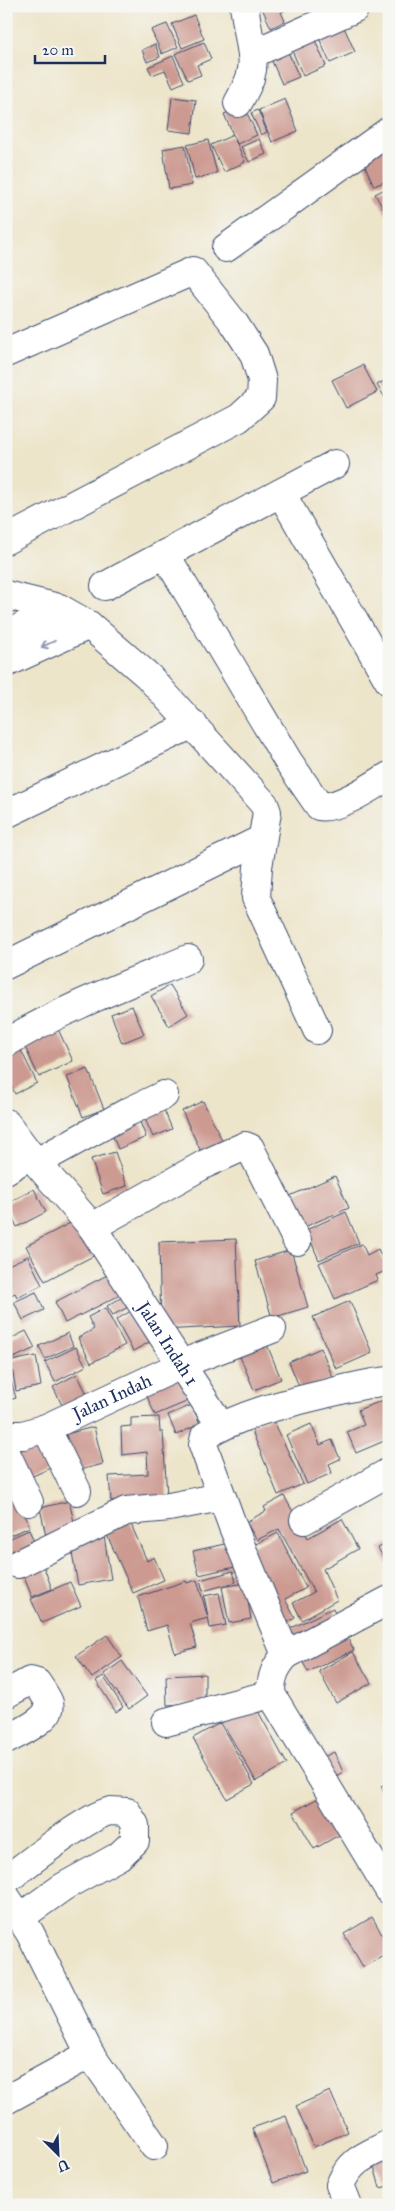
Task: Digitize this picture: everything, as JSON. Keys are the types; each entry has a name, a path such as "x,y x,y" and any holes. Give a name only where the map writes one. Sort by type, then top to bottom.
{"street":[{"path":"238,102 252,76 252,54 244,6"},
{"path":"252,54 355,8"},
{"path":"226,248 389,130"},
{"path":"6,353 193,271 234,323 254,354 262,380 262,398 239,418 6,540"},
{"path":"105,586 335,464"},
{"path":"281,493 389,681"},
{"path":"165,554 288,761 319,806 328,808 389,776"},
{"path":"6,595 59,608 89,625 148,676 264,804 267,812 262,839 256,898 317,1030"},
{"path":"6,635 59,608"},
{"path":"6,663 89,625"},
{"path":"6,814 193,724"},
{"path":"6,965 262,839"},
{"path":"6,1043 86,1002 188,959"},
{"path":"6,1170 34,1159 164,1095"},
{"name":"Jalan Indah 1","path":"6,1123 92,1227 221,1426"},
{"path":"92,1227 205,1164 245,1146 250,1148 298,1241"},
{"name":"Jalan Indah","path":"6,1435 23,1435 46,1428 180,1365 272,1330"},
{"path":"286,1655 221,1497 203,1445 205,1436 221,1426 286,1404 371,1383 389,1381"},
{"path":"46,1428 77,1491"},
{"path":"6,1453 30,1502"},
{"path":"304,1520 389,1472"},
{"path":"18,1564 126,1511 169,1507 221,1497"},
{"path":"389,1600 286,1655 276,1667 271,1681 271,1694 389,1890"},
{"path":"6,1694 30,1681 37,1683 50,1704 49,1712 45,1718 6,1740"},
{"path":"166,1722 271,1694"},
{"path":"6,1880 44,1851 96,1817 111,1811 127,1812 135,1825 135,1841 119,1856 63,1887 13,1907 30,1933 90,2054 154,2146"},
{"path":"6,2100 90,2054"},
{"path":"348,2205 340,2184 346,2172 354,2162 389,2144"}],"building":[{"path":"261,6 289,6 290,8 281,12 285,21 271,28"},
{"path":"194,15 204,39 182,48 172,24"},
{"path":"340,18 355,52 330,63 315,29"},
{"path":"167,24 178,47 162,54 151,30"},
{"path":"311,31 326,66 303,76 288,41"},
{"path":"204,42 211,59 197,65 201,75 188,80 175,54"},
{"path":"284,43 299,77 282,84 267,50"},
{"path":"155,44 160,57 147,62 142,50"},
{"path":"173,56 184,82 173,87 165,70 152,75 148,67"},
{"path":"172,97 196,100 192,133 168,130"},
{"path":"285,99 298,131 272,142 259,110"},
{"path":"244,106 257,135 237,144 224,114"},
{"path":"258,110 267,132 261,135 251,113"},
{"path":"233,135 245,162 224,172 211,145"},
{"path":"259,139 266,154 249,162 241,147"},
{"path":"389,139 389,180 374,186 359,152"},
{"path":"208,140 217,173 195,179 187,145"},
{"path":"185,145 192,185 169,189 163,149"},
{"path":"389,187 389,219 375,194"},
{"path":"363,365 377,392 346,408 332,380"},
{"path":"389,378 389,404 377,385"},
{"path":"170,985 188,1014 169,1026 151,996"},
{"path":"132,1006 144,1034 122,1043 111,1014"},
{"path":"57,1027 73,1061 39,1077 23,1043"},
{"path":"18,1044 37,1083 15,1094 6,1075 6,1050"},
{"path":"88,1069 104,1109 83,1117 67,1077"},
{"path":"160,1100 172,1129 153,1137 140,1108"},
{"path":"203,1101 224,1144 202,1154 182,1111"},
{"path":"137,1115 146,1137 118,1149 109,1127"},
{"path":"115,1152 127,1186 103,1194 91,1159"},
{"path":"335,1176 349,1208 297,1230 283,1199"},
{"path":"34,1189 46,1212 17,1227 6,1204"},
{"path":"346,1212 359,1243 319,1260 306,1230"},
{"path":"80,1218 99,1253 45,1281 26,1246"},
{"path":"236,1239 240,1326 161,1330 159,1242"},
{"path":"362,1244 367,1255 378,1249 388,1270 376,1275 378,1280 335,1299 319,1263"},
{"path":"291,1250 308,1307 272,1318 255,1261"},
{"path":"28,1256 42,1285 17,1297 15,1293 11,1295 6,1285 6,1282 9,1280 6,1266"},
{"path":"113,1272 124,1293 65,1323 55,1302"},
{"path":"36,1292 44,1310 23,1320 14,1302"},
{"path":"126,1295 132,1305 113,1315 107,1306"},
{"path":"350,1301 372,1353 336,1369 313,1317"},
{"path":"139,1306 157,1338 133,1351 116,1320"},
{"path":"105,1308 125,1345 91,1363 78,1338 94,1329 88,1317"},
{"path":"26,1331 35,1348 7,1361 6,1341"},
{"path":"68,1333 73,1346 45,1359 39,1346"},
{"path":"266,1342 281,1379 254,1390 239,1354"},
{"path":"76,1347 86,1366 55,1382 45,1362"},
{"path":"321,1348 333,1378 301,1391 289,1362"},
{"path":"36,1356 41,1386 16,1391 11,1361"},
{"path":"178,1371 191,1400 155,1415 143,1387"},
{"path":"77,1374 89,1398 65,1411 53,1387"},
{"path":"11,1381 16,1398 6,1401 6,1383"},
{"path":"384,1400 389,1412 389,1439 356,1453 347,1432 364,1425 358,1410"},
{"path":"192,1405 200,1424 176,1435 168,1415"},
{"path":"159,1417 160,1432 163,1432 167,1496 111,1501 109,1476 148,1474 147,1452 122,1455 121,1427 131,1426 131,1418"},
{"path":"272,1417 303,1484 278,1495 250,1426"},
{"path":"311,1424 320,1445 332,1440 340,1459 329,1464 332,1473 307,1484 286,1435"},
{"path":"94,1427 103,1464 76,1471 66,1434"},
{"path":"45,1439 57,1465 22,1481 10,1455"},
{"path":"16,1495 30,1527 8,1536 6,1499"},
{"path":"284,1496 308,1538 342,1519 358,1549 323,1569 337,1600 302,1620 293,1603 314,1592 279,1529 257,1540 246,1522 266,1511 264,1507"},
{"path":"69,1501 77,1534 47,1541 40,1508"},
{"path":"127,1515 147,1561 154,1557 164,1580 133,1593 103,1526"},
{"path":"29,1530 38,1550 6,1565 6,1540"},
{"path":"278,1533 306,1588 285,1599 295,1618 283,1625 250,1547"},
{"path":"104,1536 111,1579 78,1585 70,1542"},
{"path":"389,1542 389,1568 378,1548"},
{"path":"229,1543 235,1567 199,1575 193,1551"},
{"path":"40,1557 52,1589 32,1597 19,1565"},
{"path":"233,1571 236,1582 203,1591 200,1580"},
{"path":"197,1580 208,1618 190,1623 197,1647 175,1653 167,1625 147,1631 138,1597 186,1581 187,1583"},
{"path":"70,1582 81,1606 42,1623 31,1599"},
{"path":"245,1583 251,1619 229,1623 222,1587"},
{"path":"219,1593 226,1625 210,1628 204,1596"},
{"path":"333,1608 340,1624 289,1649 281,1633"},
{"path":"343,1629 354,1650 308,1672 297,1651"},
{"path":"107,1635 122,1657 92,1678 76,1656"},
{"path":"353,1652 371,1683 336,1703 319,1671"},
{"path":"122,1661 147,1696 129,1709 104,1674"},
{"path":"205,1674 205,1703 167,1705 166,1676"},
{"path":"103,1676 123,1707 116,1712 96,1681"},
{"path":"254,1704 287,1764 256,1781 222,1722"},
{"path":"220,1723 254,1784 227,1799 193,1738"},
{"path":"334,1752 343,1772 330,1779 320,1759"},
{"path":"389,1782 389,1804 381,1786"},
{"path":"327,1793 348,1830 314,1849 293,1812"},
{"path":"372,1917 389,1946 389,1953 363,1967 344,1934"},
{"path":"330,2091 348,2132 314,2147 296,2106"},
{"path":"286,2116 306,2171 273,2183 252,2128"},
{"path":"389,2155 389,2186 380,2188 372,2159"}]}
